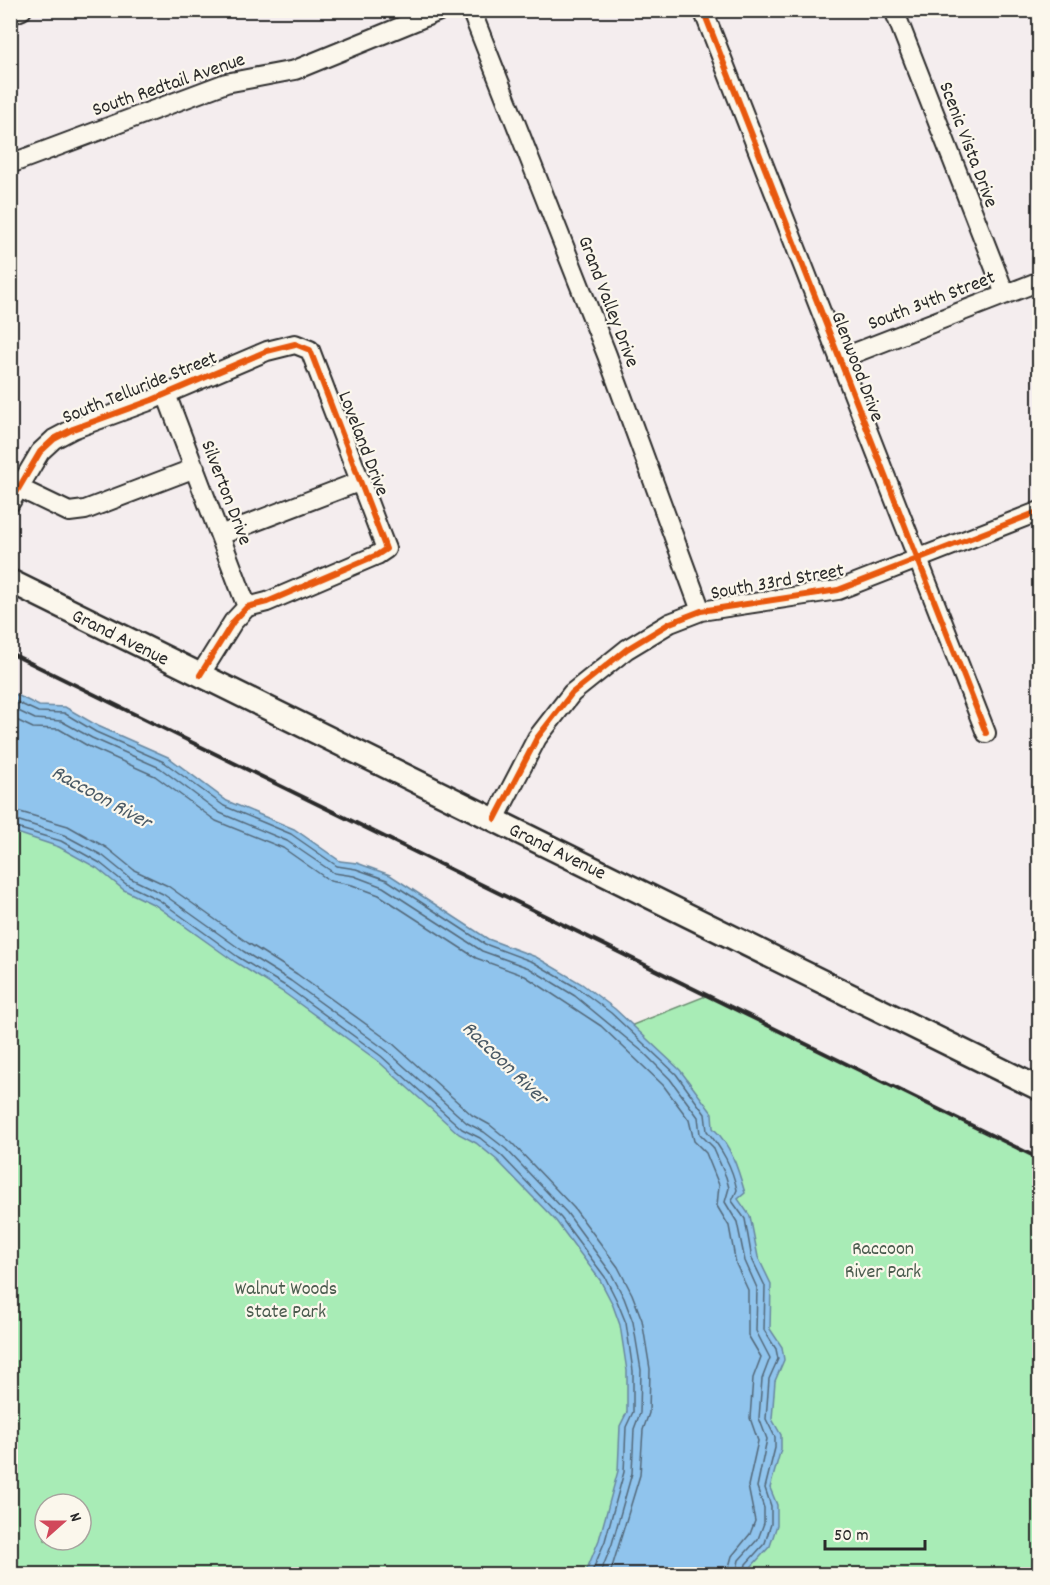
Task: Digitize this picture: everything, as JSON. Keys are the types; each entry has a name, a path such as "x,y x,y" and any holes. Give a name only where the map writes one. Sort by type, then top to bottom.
{"main road":[{"name":"Grand Avenue","path":"10,581 1040,1089"}],"street":[{"path":"10,15 22,10"},
{"name":"South Redtail Avenue","path":"10,164 226,83 295,70 442,10"},
{"name":"Grand Valley Drive","path":"471,10 607,355 701,611"},
{"name":"Glenwood Drive","path":"703,10 986,733"},
{"name":"Scenic Vista Drive","path":"894,10 1005,294"},
{"name":"South 34th Street","path":"839,359 1040,281"},
{"name":"South Telluride Street","path":"15,496 40,452 54,439 73,429 166,394 267,351 295,344 310,350"},
{"name":"Loveland Drive","path":"247,607 267,602 377,555 386,549 310,350"},
{"name":"Silverton Drive","path":"166,394 247,607"},
{"path":"15,496 69,512 85,510 195,468"},
{"path":"220,535 361,481"},
{"name":"South 33rd Street","path":"495,819 537,738 572,693 627,649 670,623 701,611 838,590 1040,512"},
{"path":"200,675 232,622 247,607"}],"green space":[{"name":"Walnut Woods State Park","path":"10,792 488,1106 655,1358 603,1574 11,1574"},
{"name":"Raccoon River Park","path":"708,995 1039,1159 1039,1574 720,1574 580,1046"}],"water":[{"name":"Raccoon River","path":"11,692 39,706 65,707 98,726 168,757 227,801 294,829 340,861 357,863 390,875 488,939 536,957 582,984 615,1009 680,1070 712,1113 713,1128 725,1142 737,1166 745,1193 738,1199 750,1216 758,1257 771,1284 770,1329 782,1347 784,1360 775,1381 772,1419 781,1435 781,1449 770,1488 777,1505 777,1525 770,1546 751,1567 749,1574 585,1574 599,1540 618,1471 620,1426 627,1412 627,1371 620,1325 600,1280 556,1221 497,1160 476,1143 459,1134 378,1061 283,992 235,962 155,905 124,890 97,868 59,847 11,831"}],"railway":[{"path":"10,653 1040,1159"}],"cycle path":[{"path":"703,10 986,733"},
{"path":"10,503 40,452 54,439 73,429 152,400 267,351 295,344 310,350 386,549 377,555 267,602 247,607 233,622 200,675"},
{"path":"495,819 537,738 572,693 627,649 670,623 701,611 838,590 1040,511"}]}
